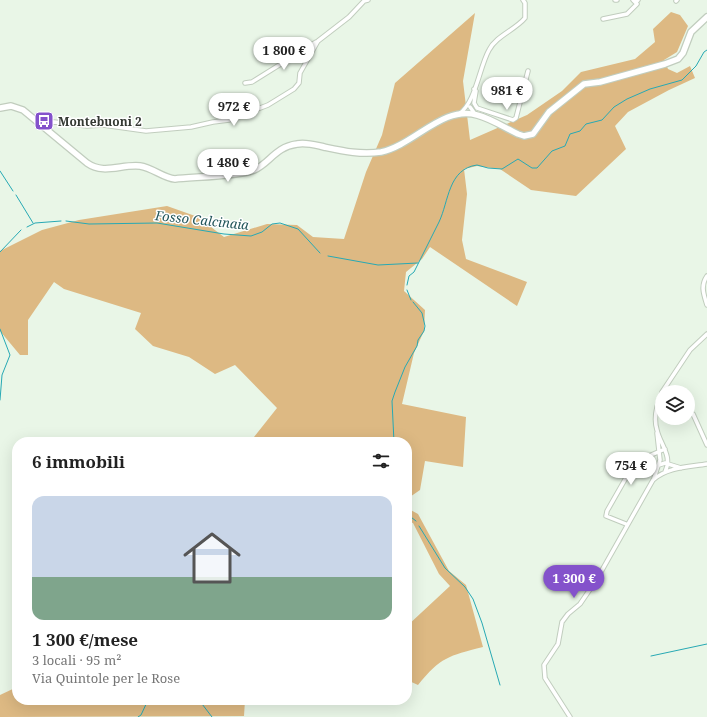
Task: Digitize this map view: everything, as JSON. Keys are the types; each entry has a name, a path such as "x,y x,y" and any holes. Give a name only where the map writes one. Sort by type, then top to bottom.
{"main road":[{"path":"0,108 11,106 19,108 95,168 105,169 140,166 176,179 248,172 256,169 278,151 299,143 355,153 381,152 405,143 440,120 458,115 475,114 518,134 524,136 532,134 549,112 584,84 600,82 678,59 683,52 691,32 707,17"}],"street":[{"path":"245,83 252,82 318,41 349,17 364,1 368,0"},
{"path":"468,114 468,105 490,48 518,26 525,18 525,3 523,0"},
{"path":"603,19 627,14 636,4 633,0"},
{"path":"43,126 54,122 87,126 103,125 146,131 191,127 229,120 268,104 294,89 299,83 300,73 318,41"},
{"path":"474,89 476,91 474,100 478,108 509,120 516,118 528,71"},
{"path":"468,105 475,114"},
{"path":"458,115 468,105"},
{"path":"495,122 497,116"},
{"path":"707,276 704,281 703,292 707,305"},
{"path":"667,385 690,350 707,334"},
{"path":"695,418 707,445"},
{"path":"570,717 545,678 544,665 558,644 564,618 580,604 605,565 626,524 638,509 653,480 659,465 660,451 656,425"},
{"path":"657,432 665,449 667,463 665,472"},
{"path":"626,524 609,518 606,513 635,462 665,449"},
{"path":"659,465 667,463 681,468"},
{"path":"653,480 665,472 707,464"},
{"path":"659,465 665,472"}],"shaded area":[{"path":"671,12 680,15 688,26 677,52 664,60 668,69 677,73 690,66 695,78 628,112 615,126 626,149 576,196 531,190 500,169 477,166 464,169 467,194 462,240 466,259 527,282 517,306 430,247 422,259 406,272 404,291 425,310 424,331 414,353 402,404 466,417 463,467 425,461 420,490 412,496 412,437 254,437 277,408 235,365 215,374 189,357 153,346 135,329 141,313 64,289 54,282 28,320 28,355 20,355 0,331 0,251 42,230 79,220 167,206 198,217 224,237 267,224 297,225 313,237 344,239 366,172 382,135 395,83 475,13 463,81 470,140 527,115 562,91 581,72 635,59 655,42 653,29"},
{"path":"412,511 418,514 449,571 466,585 483,647 461,653 439,663 418,685 412,682 412,621 450,586 439,574 413,523"},
{"path":"12,689 12,705 245,705 244,716 0,717 0,695"}],"waterway":[{"path":"407,285 409,276 414,272 439,222 451,187 460,173 467,168 477,165 488,168 502,169 518,159 532,168 537,168 552,151 565,146 570,134 580,131 586,124 602,120 614,107 627,99 650,89 682,80 696,66 704,52 707,50"},
{"name":"Fosso Calcinaia","path":"0,171 13,191"},
{"name":"Fosso Calcinaia","path":"16,195 33,223"},
{"name":"Fosso Calcinaia","path":"27,227 35,223 61,221"},
{"name":"Fosso Calcinaia","path":"66,221 89,224 157,223 224,234 251,236 262,232 272,224 280,223 298,229 320,253"},
{"path":"0,252 21,230"},
{"name":"Fosso Calcinaia","path":"328,256 378,265 418,263"},
{"path":"407,290 411,300"},
{"path":"394,437 392,401 405,367 417,346 418,340 424,331 425,326 422,313 413,302"},
{"path":"0,329 10,355 2,375 0,400"},
{"path":"412,518 416,521"},
{"path":"419,526 445,568 465,587 473,599 482,623 500,685"},
{"path":"651,656 707,644"},
{"path":"138,717 141,715 146,705"},
{"path":"203,705 212,717"}],"place":[{"name":"Montebuoni 2","path":"44,121"}]}
